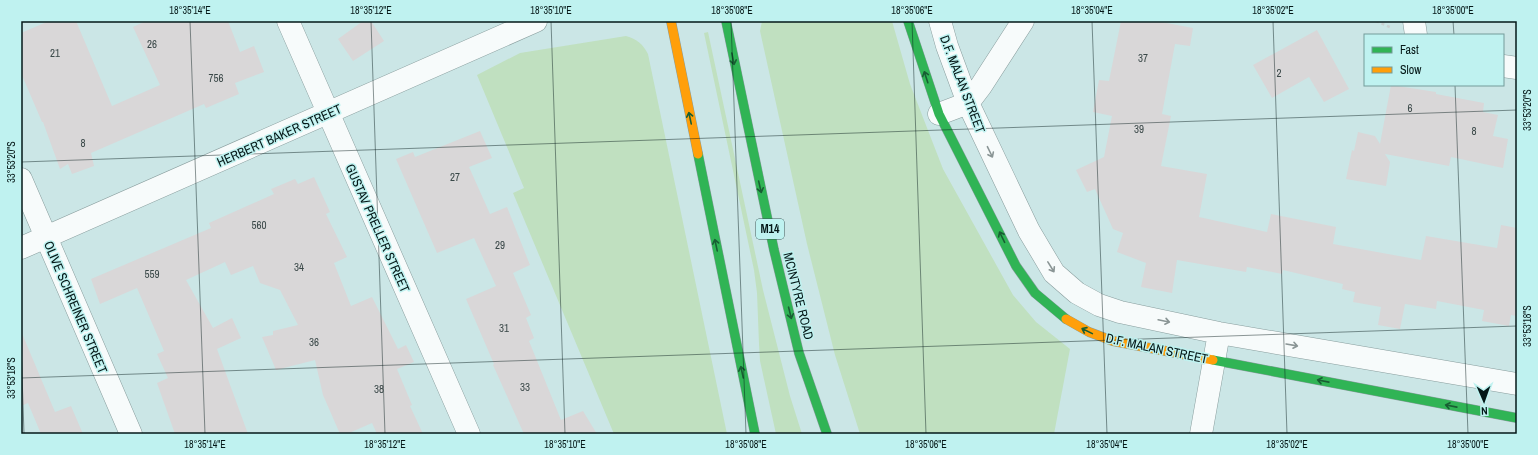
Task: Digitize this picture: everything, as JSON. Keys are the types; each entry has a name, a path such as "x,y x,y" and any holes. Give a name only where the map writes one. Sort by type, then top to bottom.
{"main road":[{"path":"671,21 755,434"},
{"name":"MCINTYRE ROAD","path":"726,21 774,250 799,353 827,434"},
{"name":"D.F. MALAN STREET","path":"908,21 939,114 1016,266 1035,293 1066,319 1089,332 1113,341 1517,418"}],"street":[{"name":"GUSTAV PRELLER STREET","path":"288,21 469,434"},
{"name":"HERBERT BAKER STREET","path":"21,248 536,21"},
{"name":"D.F. MALAN STREET","path":"940,21 947,46 968,104 1029,231 1054,273 1077,293 1120,312 1219,333 1517,384"},
{"path":"939,114 968,104 1023,21"},
{"path":"1414,21 1416,34"},
{"path":"1504,66 1517,68"},
{"name":"OLIVE SCHREINER STREET","path":"21,179 131,434"},
{"path":"1201,434 1219,333"}],"green space":[{"path":"762,21 892,21 910,84 943,169 1013,295 1036,322 1070,349 1054,434 860,434 835,355 807,244 760,31"},
{"path":"708,32 763,290 790,396 802,434 776,434 760,361 757,293 754,270 704,33"},
{"path":"626,36 639,42 648,54 727,434 614,434 513,193 524,188 477,75 520,53"}],"building":[{"path":"49,21 76,21 112,106 160,85 133,27 146,21 228,21 240,52 254,46 264,72 235,83 239,94 206,108 204,104 91,153 94,166 72,174 68,164 60,169 43,122 21,73 21,33"},
{"path":"363,21 371,21 384,41 353,61 338,39"},
{"path":"1121,21 1156,21 1193,28 1190,46 1175,44 1162,114 1171,116 1161,166 1207,174 1199,217 1267,232 1271,214 1336,227 1333,244 1421,260 1426,236 1497,248 1501,225 1517,228 1517,316 1511,315 1509,326 1482,321 1484,310 1437,301 1436,309 1405,304 1400,329 1378,325 1381,307 1353,302 1355,292 1342,289 1343,284 1283,270 1282,274 1247,267 1246,272 1177,260 1172,293 1141,287 1146,263 1117,252 1123,233 1113,229 1095,189 1087,192 1076,170 1104,157 1112,116 1093,112 1099,80 1109,81"},
{"path":"1317,30 1349,89 1324,102 1309,77 1272,98 1253,65"},
{"path":"1391,86 1436,92 1436,94 1484,103 1483,112 1498,115 1493,136 1508,139 1503,168 1451,157 1449,166 1385,154 1390,162 1386,186 1346,179 1352,150 1354,151 1358,132 1375,136 1380,144"},
{"path":"480,131 492,158 469,167 490,214 507,207 530,265 513,273 531,315 526,318 534,338 529,341 561,420 583,411 597,434 524,434 493,365 494,364 466,299 496,286 474,238 437,253 396,159 413,152 415,157"},
{"path":"314,177 330,212 326,214 347,257 334,263 351,306 372,297 398,349 406,345 414,362 397,369 412,405 410,406 423,434 377,434 372,423 347,434 340,434 323,395 315,360 276,370 262,337 273,335 273,331 298,325 280,290 260,283 253,266 231,275 225,262 186,280 213,328 232,318 241,338 217,349 248,434 175,434 157,383 168,378 157,354 164,351 137,288 100,304 91,279 211,228 209,223 274,194 271,189 295,179 298,184"},
{"path":"21,331 55,412 71,406 83,434 41,434 28,403 21,406"}],"traffic: fast":[{"path":"726,21 774,250 799,353 827,434"},
{"path":"908,21 939,114 1016,266 1035,293 1066,319"},
{"path":"698,154 755,434"},
{"path":"1213,360 1517,418"}],"traffic: slow":[{"path":"671,21 698,154"},
{"path":"1066,319 1089,332 1113,341 1213,360"}]}
